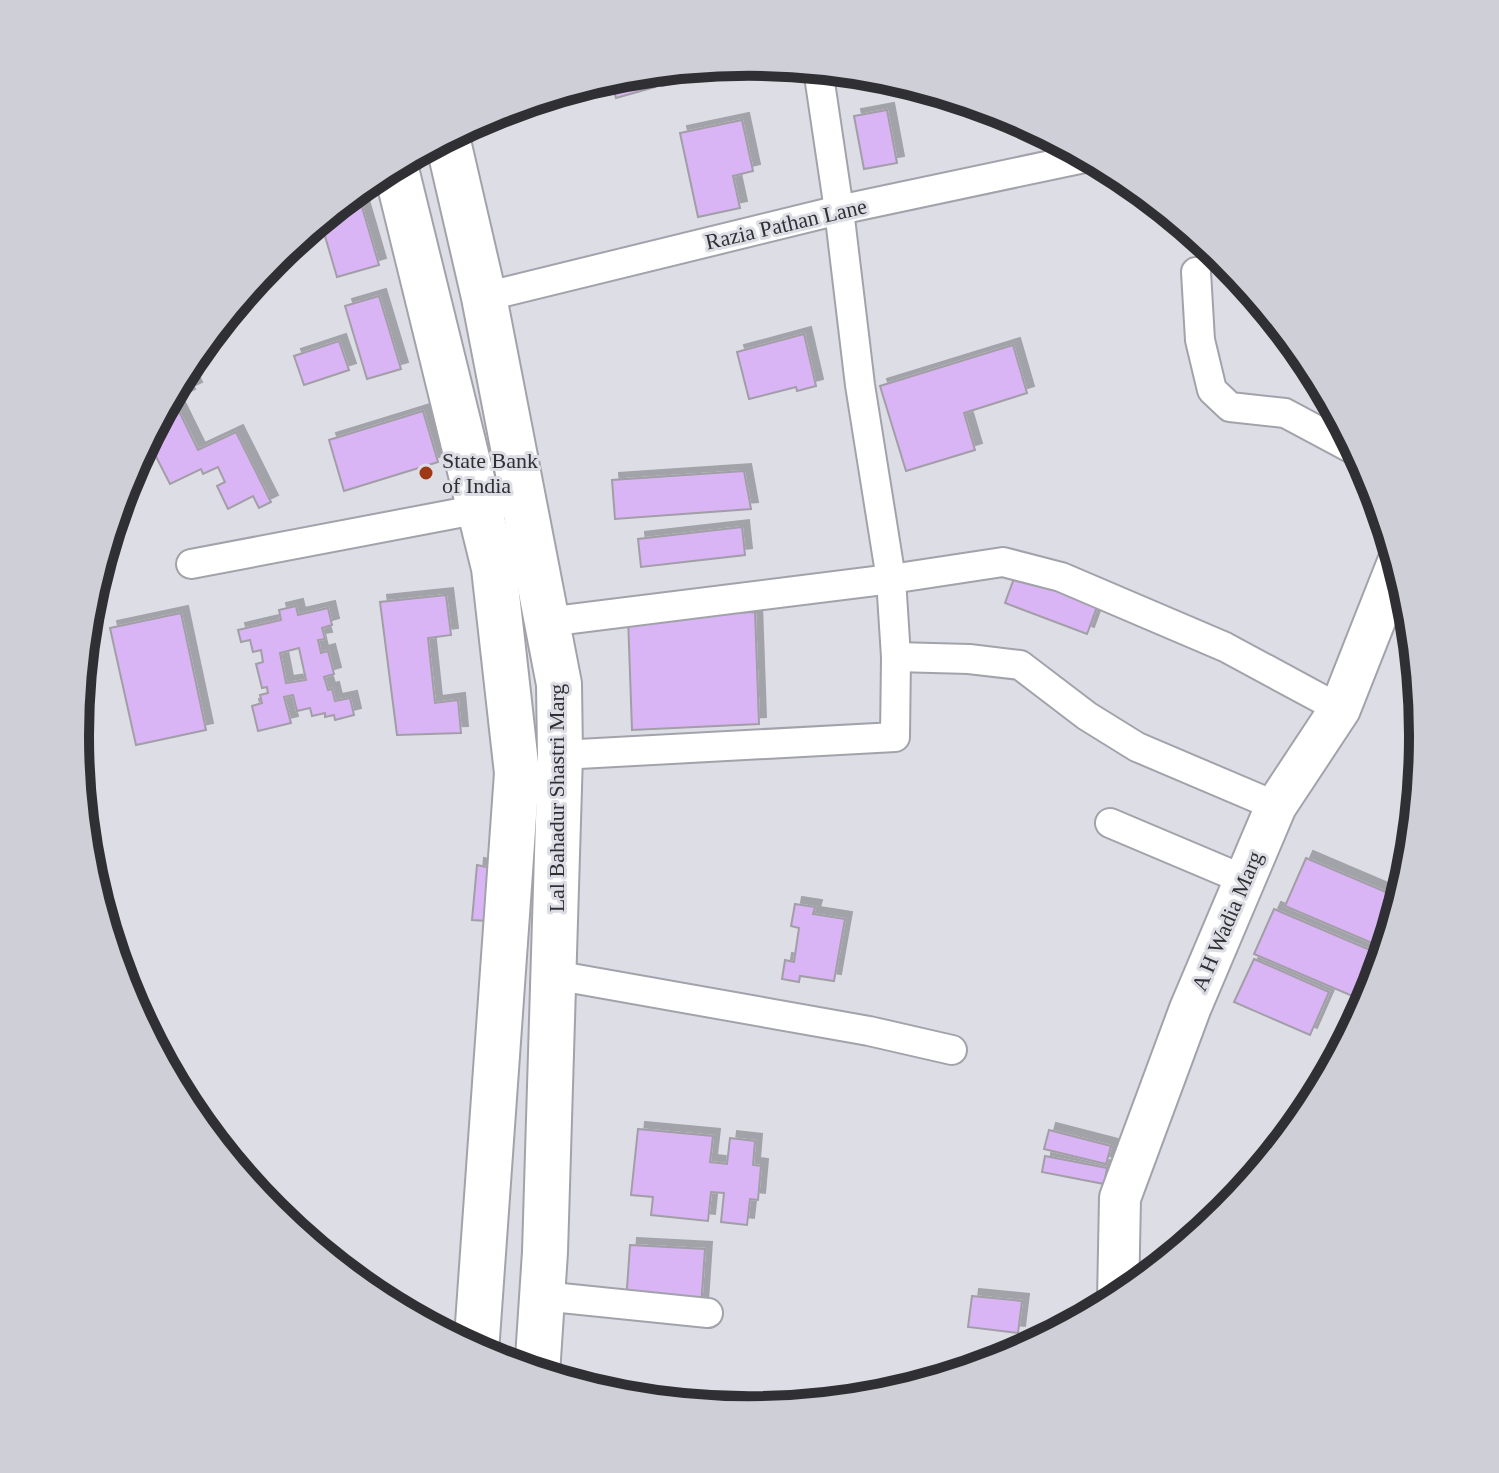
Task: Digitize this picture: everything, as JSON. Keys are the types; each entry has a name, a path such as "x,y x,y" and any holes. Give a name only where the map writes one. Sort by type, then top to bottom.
{"main road":[{"name":"Lal Bahadur Shastri Marg","path":"450,148 484,297 559,684 554,975 538,1362"},
{"name":"Lal Bahadur Shastri Marg","path":"398,177 494,568 517,773 477,1338"}],"street":[{"path":"560,755 895,737 896,657 891,579 860,385 820,80"},
{"name":"Razia Pathan Lane","path":"484,297 839,210 1073,160"},
{"path":"1196,272 1200,340 1212,390 1230,407 1285,413 1342,443"},
{"path":"191,564 480,509 523,498"},
{"path":"547,622 1003,562 1061,577 1225,647 1340,709"},
{"name":"A H Wadia Marg","path":"1118,1284 1120,1198 1190,1009 1276,806 1340,709 1391,581"},
{"path":"896,657 969,659 1020,665 1087,716 1137,747 1276,806"},
{"path":"1110,823 1245,880"},
{"path":"554,975 869,1031 952,1050"},
{"path":"542,1296 708,1313"}],"building":[{"path":"697,78 662,86 661,82"},
{"path":"654,84 655,87 616,98 614,91"},
{"path":"887,110 897,163 864,169 854,116"},
{"path":"742,120 753,171 733,176 740,208 698,217 680,133"},
{"path":"361,203 379,265 337,277 324,232"},
{"path":"379,296 401,369 367,379 345,306"},
{"path":"804,334 816,386 797,391 796,387 749,399 737,352"},
{"path":"339,341 349,370 304,385 294,356"},
{"path":"1013,345 1027,393 964,413 975,450 906,471 880,386"},
{"path":"177,407 198,450 236,432 271,502 259,508 253,496 228,509 217,486 225,482 218,467 203,474 201,469 170,484 154,452"},
{"path":"423,411 438,462 344,491 329,440"},
{"path":"744,471 751,509 615,519 612,480"},
{"path":"742,527 745,555 641,567 638,539"},
{"path":"1016,573 1098,604 1087,634 1005,603"},
{"path":"446,595 451,635 428,638 435,703 458,700 461,733 397,735 380,602"},
{"path":"296,606 298,615 328,608 332,625 322,628 325,639 318,640 321,653 328,651 334,674 324,677 335,701 350,698 354,715 335,720 334,715 325,717 325,713 312,716 310,708 297,711 293,695 284,697 291,723 258,731 252,706 262,703 260,695 268,693 267,687 262,688 256,664 263,662 261,650 253,652 250,640 241,642 238,630 281,620 279,610","holes":["299,648 306,680 286,683 280,653"]},
{"path":"755,612 759,724 632,730 628,617"},
{"path":"181,613 206,730 136,745 110,628"},
{"path":"1306,858 1390,894 1376,945 1285,906"},
{"path":"477,865 506,871 502,922 472,920"},
{"path":"795,904 815,907 813,914 845,919 834,981 800,976 799,982 782,979 785,960 794,962 799,928 791,926"},
{"path":"1274,909 1374,952 1356,998 1254,954"},
{"path":"1254,959 1329,992 1310,1035 1234,1002"},
{"path":"638,1129 713,1136 710,1162 727,1164 730,1138 755,1141 753,1165 761,1166 758,1200 750,1199 747,1225 721,1222 724,1193 711,1192 708,1221 651,1215 653,1197 631,1195"},
{"path":"1049,1130 1111,1146 1106,1164 1044,1149"},
{"path":"1045,1156 1107,1168 1104,1184 1042,1172"},
{"path":"630,1245 705,1249 701,1308 626,1303"},
{"path":"972,1296 1022,1301 1018,1333 968,1327"}],"place":[{"name":"State Bank of India","path":"426,473"}]}
